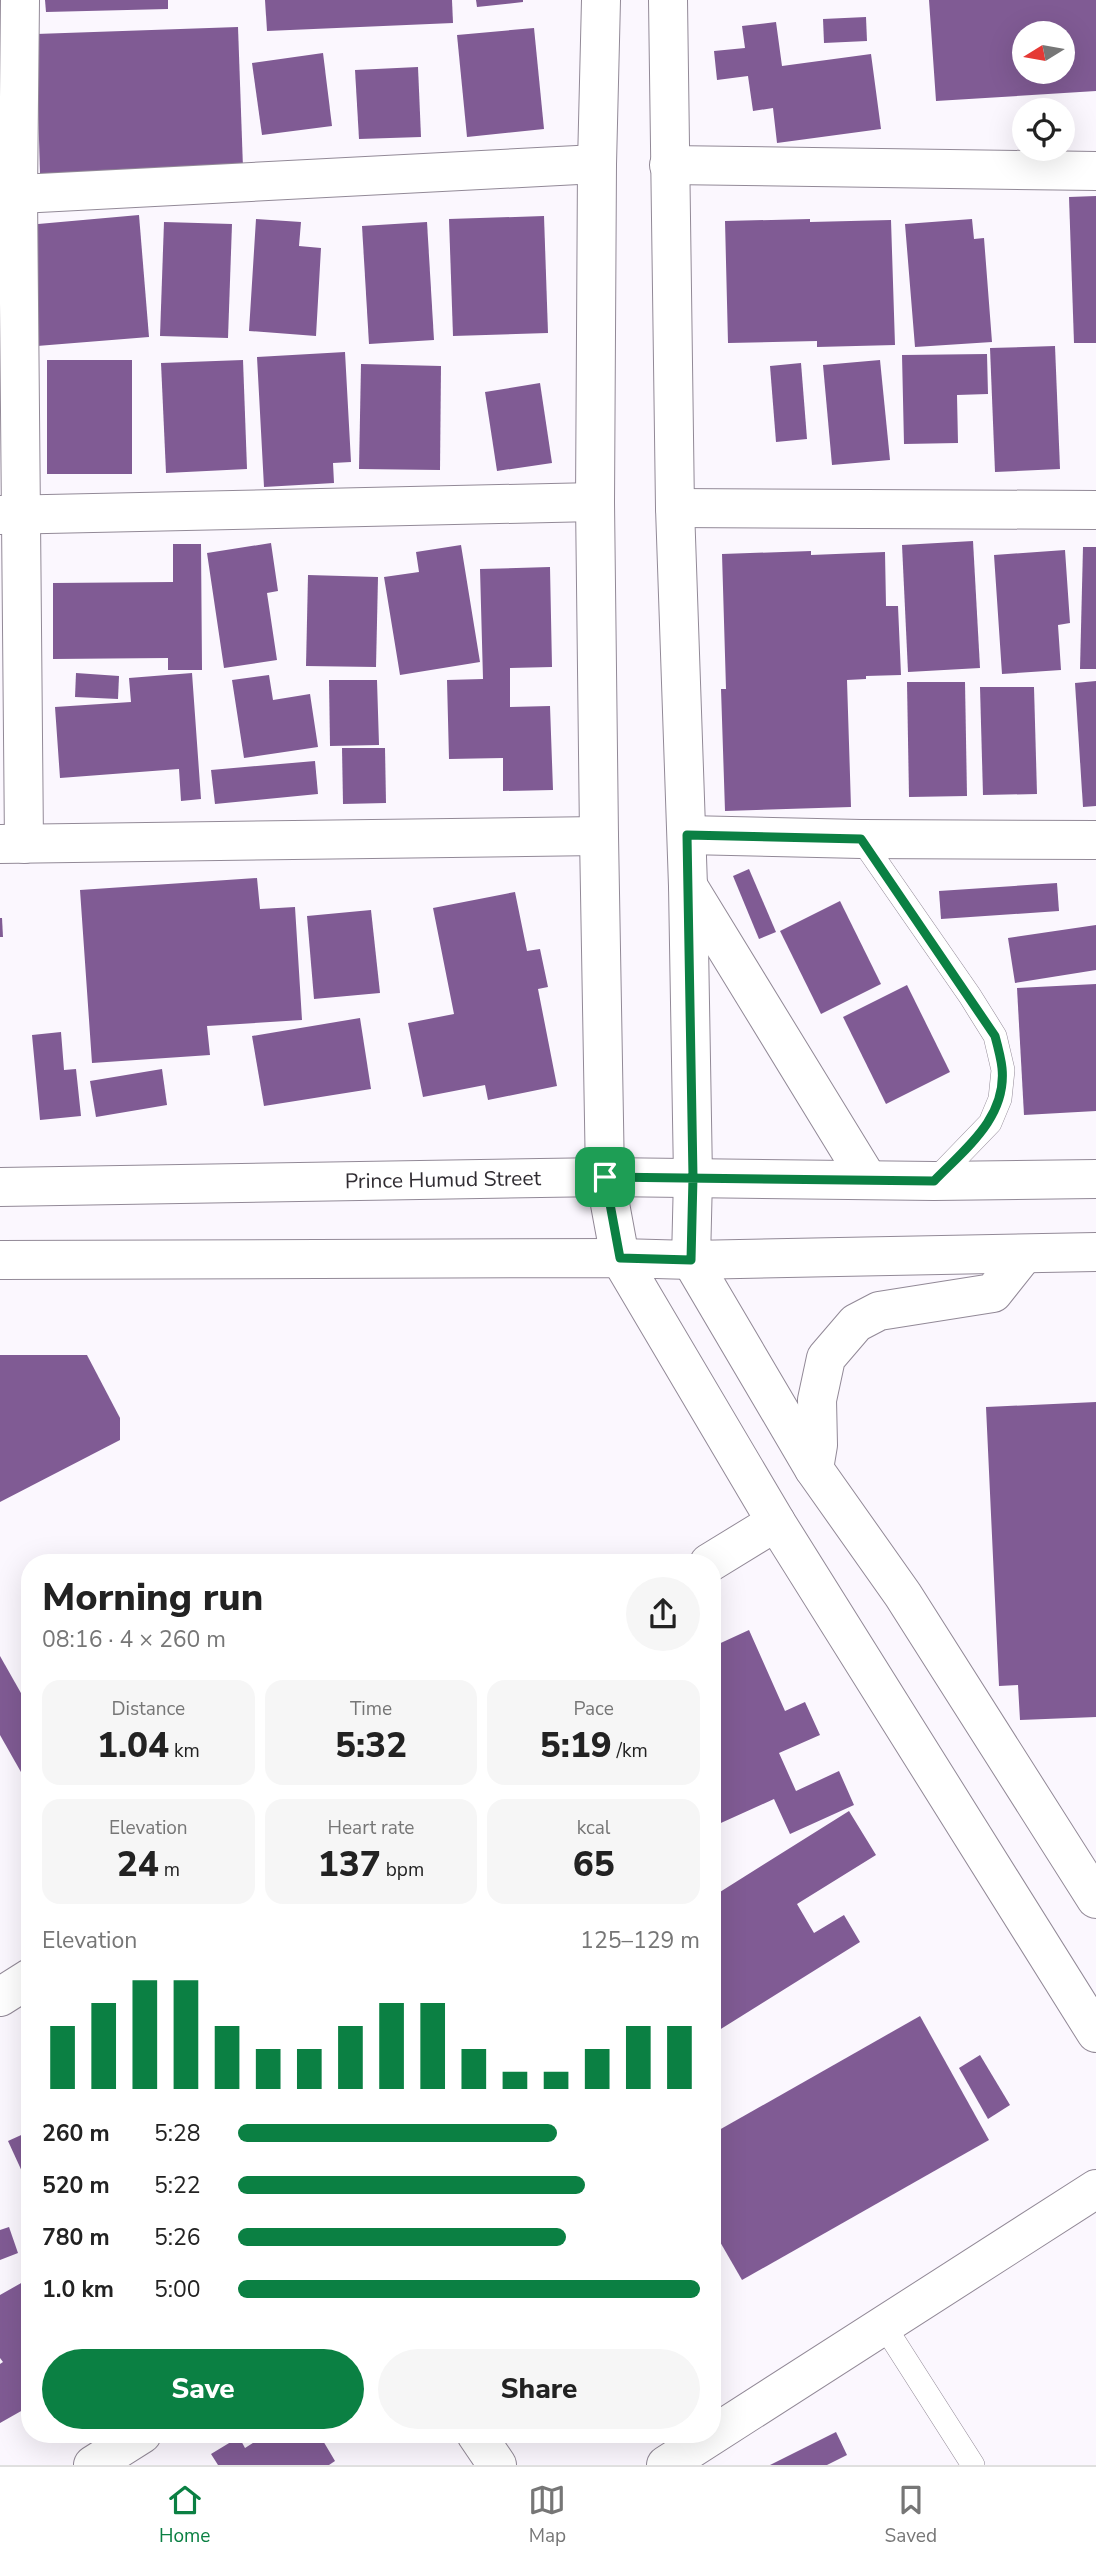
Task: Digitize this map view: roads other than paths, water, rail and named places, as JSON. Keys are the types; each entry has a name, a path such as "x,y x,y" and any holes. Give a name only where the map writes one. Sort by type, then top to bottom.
{"street":[{"path":"20,0 9,195 12,844 599,836"},
{"path":"601,0 595,502 599,836 605,1177 620,1258 776,1522 1096,2033"},
{"path":"668,0 675,508 688,886 693,1177 691,1260 814,1469 903,1595 1096,1899"},
{"path":"9,195 597,164"},
{"path":"669,165 1096,171"},
{"path":"11,515 595,502"},
{"path":"675,508 1096,510"},
{"path":"687,835 861,839 1096,839"},
{"path":"688,886 868,1180"},
{"name":"Prince Humud Street","path":"0,1187 605,1177 934,1181 1096,1179"},
{"path":"0,1260 691,1260 1096,1252"},
{"path":"814,1469 818,1445 817,1400 826,1358 856,1323 879,1311 993,1293 1024,1254"},
{"path":"721,1556 776,1522"},
{"path":"0,1997 21,1984"},
{"path":"721,2429 1096,2189"},
{"path":"93,2465 128,2443"},
{"path":"483,2443 497,2465"},
{"path":"666,2465 700,2443"}],"lane":[{"path":"861,839 995,1036 1003,1070 1000,1099 990,1124 934,1181"},
{"path":"883,2324 973,2465"}]}
